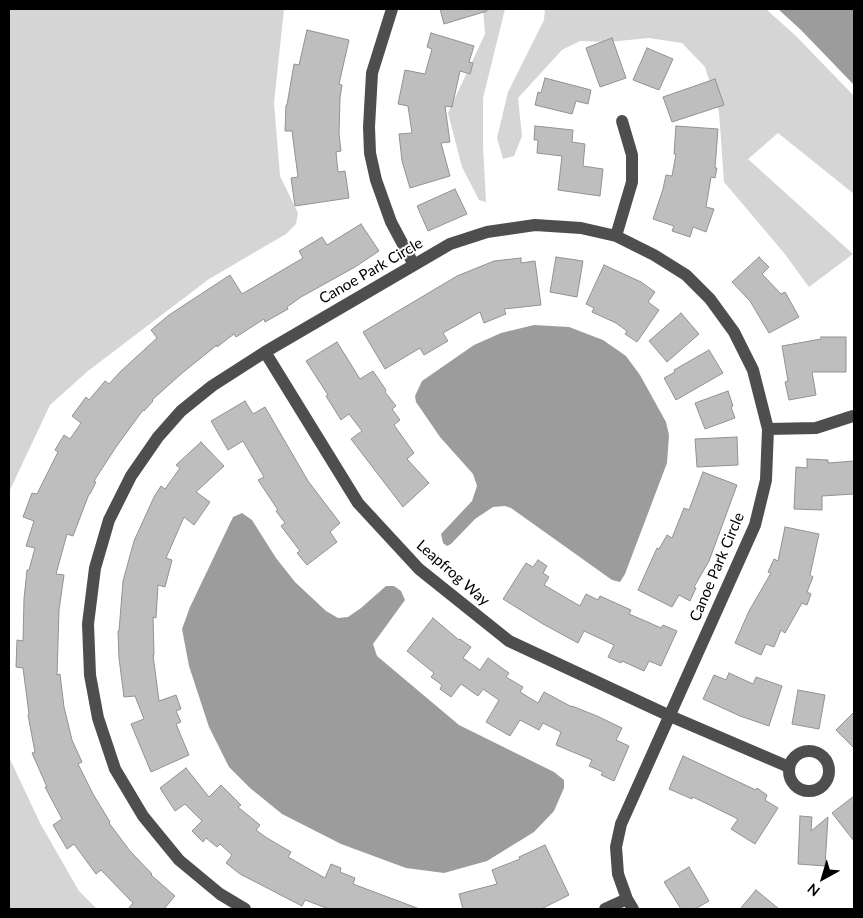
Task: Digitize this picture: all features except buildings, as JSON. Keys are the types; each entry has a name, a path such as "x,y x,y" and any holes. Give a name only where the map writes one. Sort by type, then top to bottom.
{"street":[{"path":"392,9 372,73 369,127 370,153 376,180 391,222 414,264"},
{"path":"616,236 632,182 632,155 622,120"},
{"name":"Canoe Park Circle","path":"245,909 220,894 179,860 143,816 115,769 98,718 90,675 88,624 95,568 109,520 131,476 158,437 181,411 212,386 265,352 450,244 487,232 536,224 581,228 616,236 654,254 686,275 710,299 734,332 753,370 768,429 766,480 754,525 621,824 616,847 618,874 630,904"},
{"name":"Leapfrog Way","path":"265,352 358,503 419,569 509,641 670,716 789,768"},
{"path":"768,429 816,428 853,416"},
{"path":"605,909 630,904"}],"shaded area":[{"path":"9,9 284,9 274,103 280,176 298,213 296,224 286,234 209,279 88,371 50,405 9,492"},
{"path":"483,9 505,9 483,98 486,202 479,200 462,167 448,113 485,34"},
{"path":"545,9 766,9 796,36 854,96 854,194 778,133 748,159 853,254 809,287 784,253 724,182 719,112 705,67 682,43 649,38 608,42 580,41 562,50 518,98 522,136 514,156 503,159 497,138 508,92 544,20"},
{"path":"778,9 854,9 854,85 801,30"},
{"path":"534,325 569,327 603,340 626,356 640,375 666,422 669,435 667,463 625,574 620,582 612,580 511,508 505,506 493,507 475,519 451,544 447,546 443,543 441,534 472,501 477,486 473,474 440,437 416,402 415,396 422,381 474,345 501,333"},
{"path":"242,513 252,520 276,558 295,582 326,611 338,618 348,617 386,586 394,586 401,591 405,600 373,644 377,656 459,725 554,772 564,780 564,788 554,811 534,832 487,861 444,873 406,868 341,844 282,814 250,788 229,767 209,727 189,666 182,629 190,607 233,517"},
{"path":"9,757 40,823 79,891 97,909 9,909"}]}
